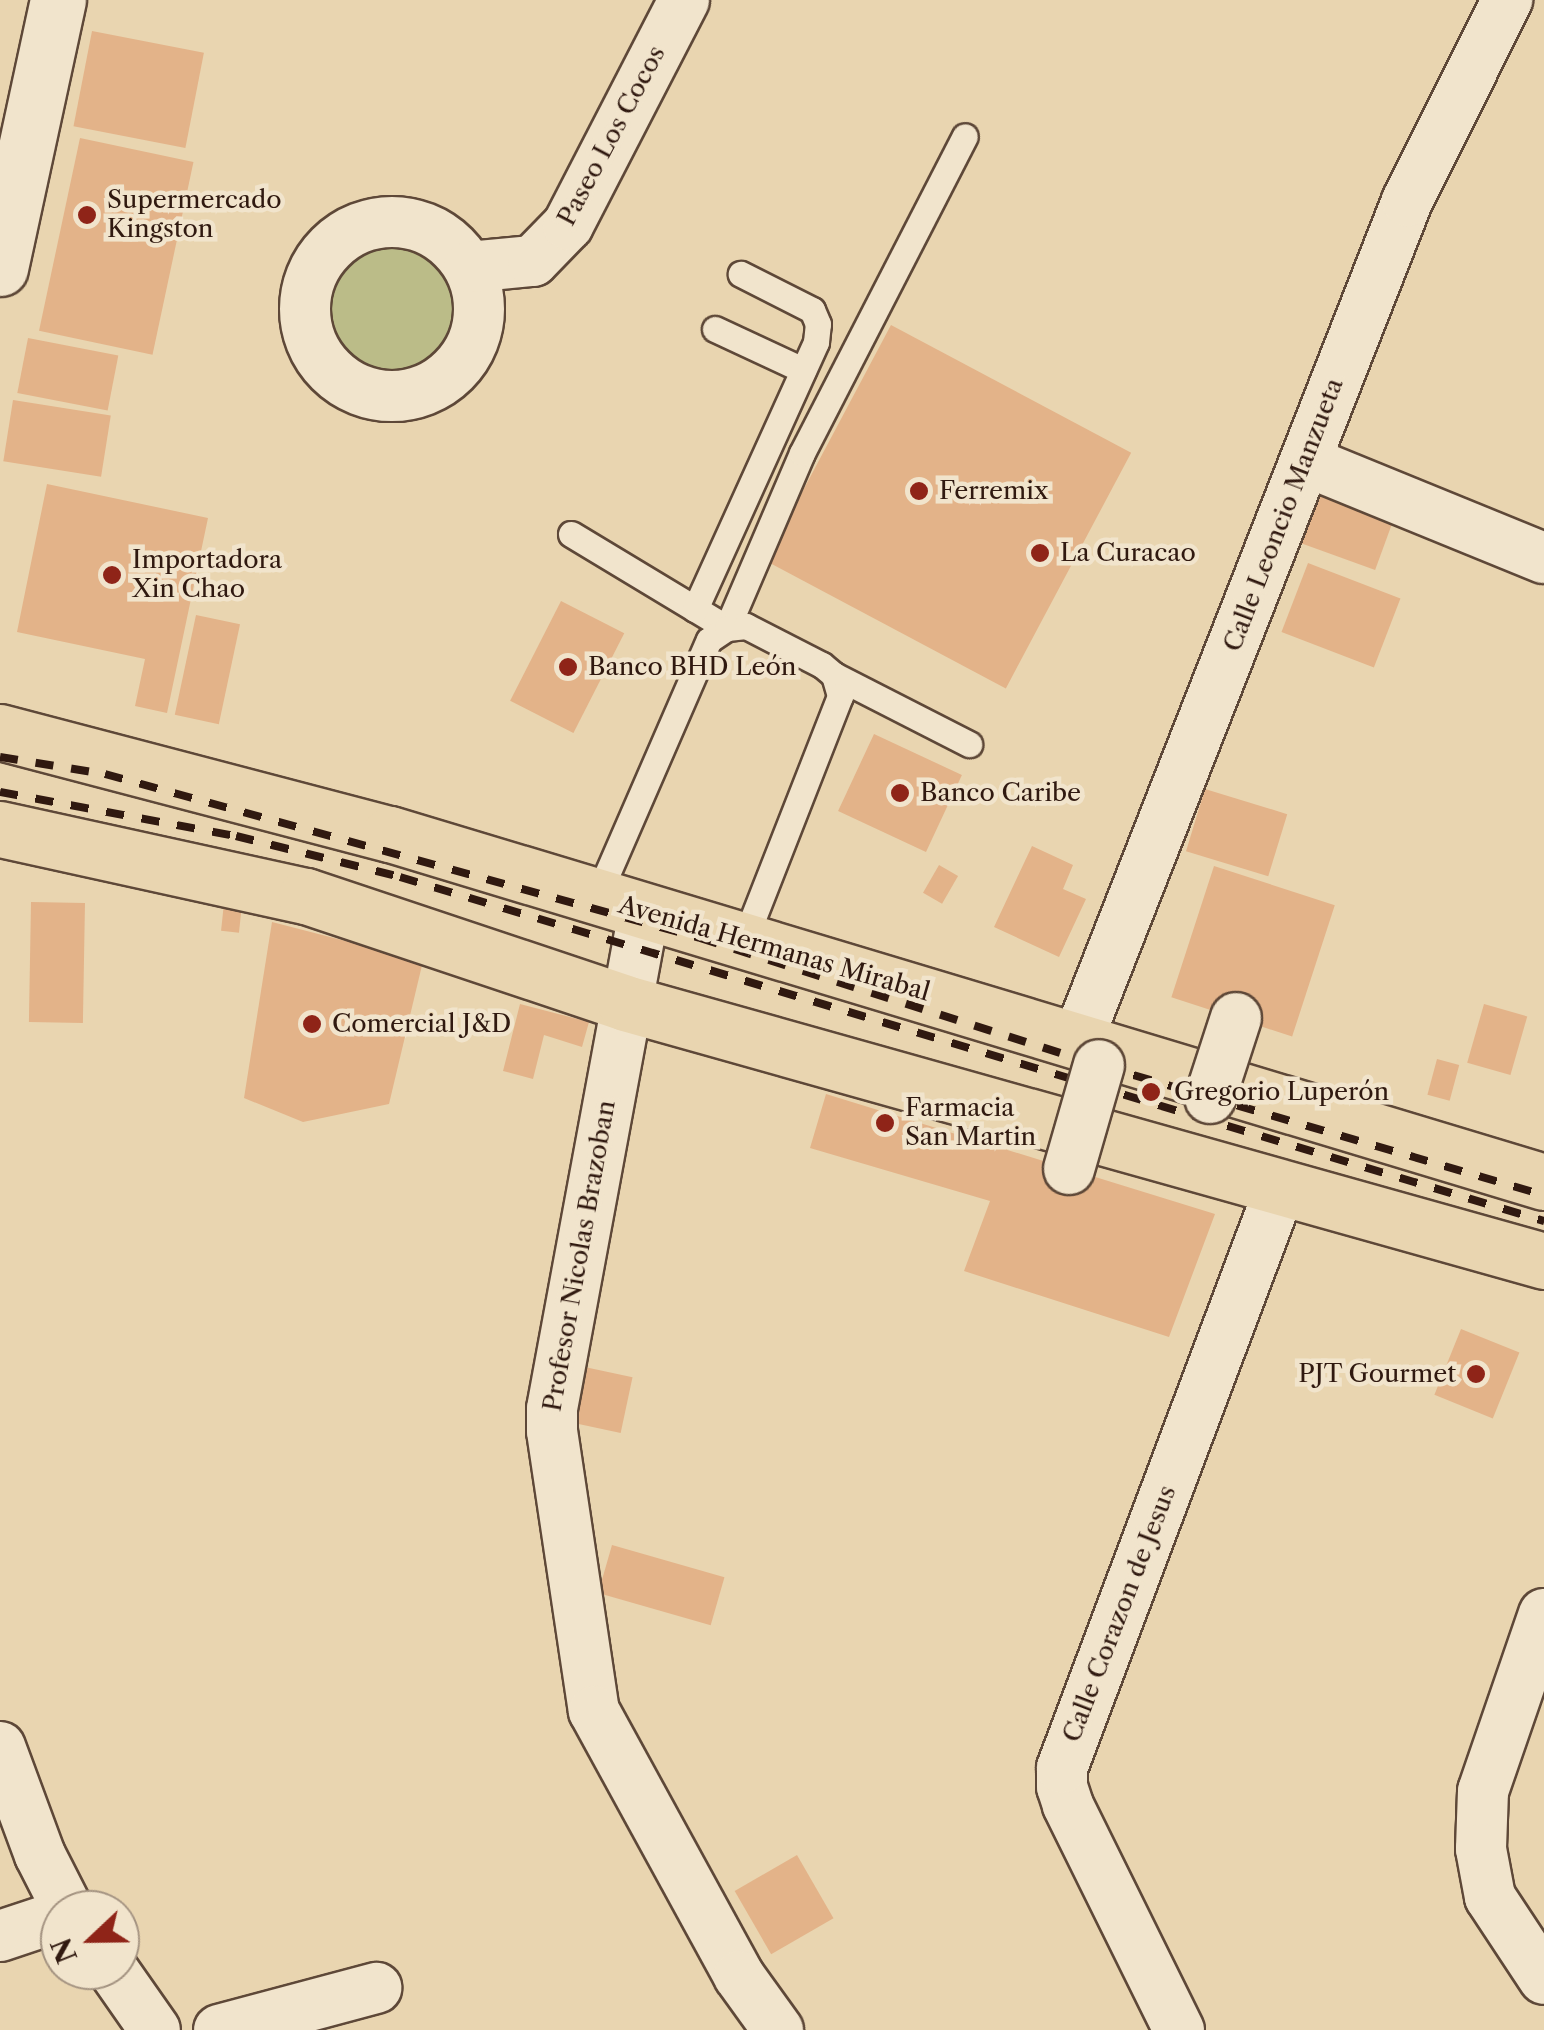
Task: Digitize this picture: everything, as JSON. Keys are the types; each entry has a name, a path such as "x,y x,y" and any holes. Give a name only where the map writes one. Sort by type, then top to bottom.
{"main road":[{"name":"Avenida Hermanas Mirabal","path":"0,732 390,834 744,941 1089,1052 1544,1182"},
{"path":"0,829 306,896 625,1003 1544,1261"}],"street":[{"path":"0,268 58,0"},
{"name":"Paseo Los Cocos","path":"468,267 533,262 568,225 684,0"},
{"name":"Calle Leoncio Manzueta","path":"1069,1170 1089,1052 1306,461 1407,201 1507,0"},
{"path":"1306,461 1544,558"},
{"name":"Profesor Nicolas Brazoban","path":"620,905 625,1003 551,1420 594,1711 739,1976 778,2030"},
{"path":"1210,1098 1236,1018"},
{"name":"Calle Corazon de Jesus","path":"1179,2030 1068,1805 1062,1787 1062,1768 1280,1189"},
{"path":"1544,1614 1483,1791 1481,1848 1490,1898 1544,1979"},
{"path":"0,1748 40,1855 58,1890"},
{"path":"0,1936 40,1923"},
{"path":"219,2030 376,1988"},
{"path":"128,1990 155,2030"}],"lane":[{"path":"726,628 802,453 965,136"},
{"path":"694,608 816,342 818,324 812,310 740,274"},
{"path":"715,330 803,370"},
{"path":"571,534 726,628"},
{"path":"620,905 708,640 726,628 746,626 969,744"},
{"path":"744,941 840,696 834,675"}],"green space":[{"path":"392,231 421,237 446,254 463,279 469,308 463,337 446,362 421,379 392,385 363,379 338,362 321,337 315,308 321,279 338,254 363,237"}],"building":[{"path":"92,31 204,53 185,148 73,126"},
{"path":"80,138 193,162 153,355 39,331"},
{"name":"Ferremix","path":"891,325 1131,453 1006,688 766,561"},
{"path":"28,338 118,356 108,411 17,393"},
{"path":"13,400 111,415 101,477 3,461"},
{"name":"Importadora Xin Chao","path":"47,484 208,518 167,713 135,706 145,659 17,632"},
{"path":"1322,488 1395,515 1375,570 1302,543"},
{"path":"1308,563 1400,598 1374,668 1281,632"},
{"name":"Banco BHD León","path":"561,601 624,633 573,733 510,701"},
{"path":"196,615 240,624 219,724 175,715"},
{"name":"Banco Caribe","path":"874,734 962,775 926,852 838,811"},
{"path":"1205,789 1287,814 1268,876 1186,851"},
{"path":"1032,846 1073,865 1063,889 1086,899 1059,957 994,927"},
{"path":"939,865 958,876 942,904 923,893"},
{"name":"Gregorio Luperón","path":"1214,866 1335,905 1292,1036 1171,997"},
{"path":"31,902 85,903 83,1023 29,1022"},
{"path":"224,903 242,905 239,933 221,931"},
{"name":"Comercial J&D","path":"272,922 423,961 389,1104 303,1122 244,1098"},
{"path":"520,1004 589,1022 582,1047 544,1035 533,1079 503,1071"},
{"path":"1484,1004 1527,1016 1510,1075 1467,1063"},
{"path":"1437,1059 1459,1065 1450,1101 1427,1095"},
{"path":"826,1094 1215,1214 1169,1337 964,1271 990,1201 810,1148"},
{"name":"PJT Gourmet","path":"1461,1329 1519,1353 1493,1418 1434,1395"},
{"path":"566,1363 633,1377 621,1433 554,1419"},
{"path":"612,1545 724,1577 711,1625 598,1593"},
{"path":"797,1855 834,1918 771,1954 735,1891"}],"railway":[{"path":"0,757 105,774 700,938 1099,1065 1544,1195"},
{"path":"0,792 236,836 400,877 1544,1221"}],"place":[{"name":"Supermercado Kingston","path":"87,215"},
{"name":"Ferremix","path":"919,491"},
{"name":"La Curacao","path":"1040,553"},
{"name":"Importadora Xin Chao","path":"112,575"},
{"name":"Banco BHD León","path":"568,667"},
{"name":"Banco Caribe","path":"900,793"},
{"name":"Comercial J&D","path":"312,1024"},
{"name":"Gregorio Luperón","path":"1151,1092"},
{"name":"Farmacia San Martin","path":"885,1123"},
{"name":"PJT Gourmet","path":"1476,1374"}]}
